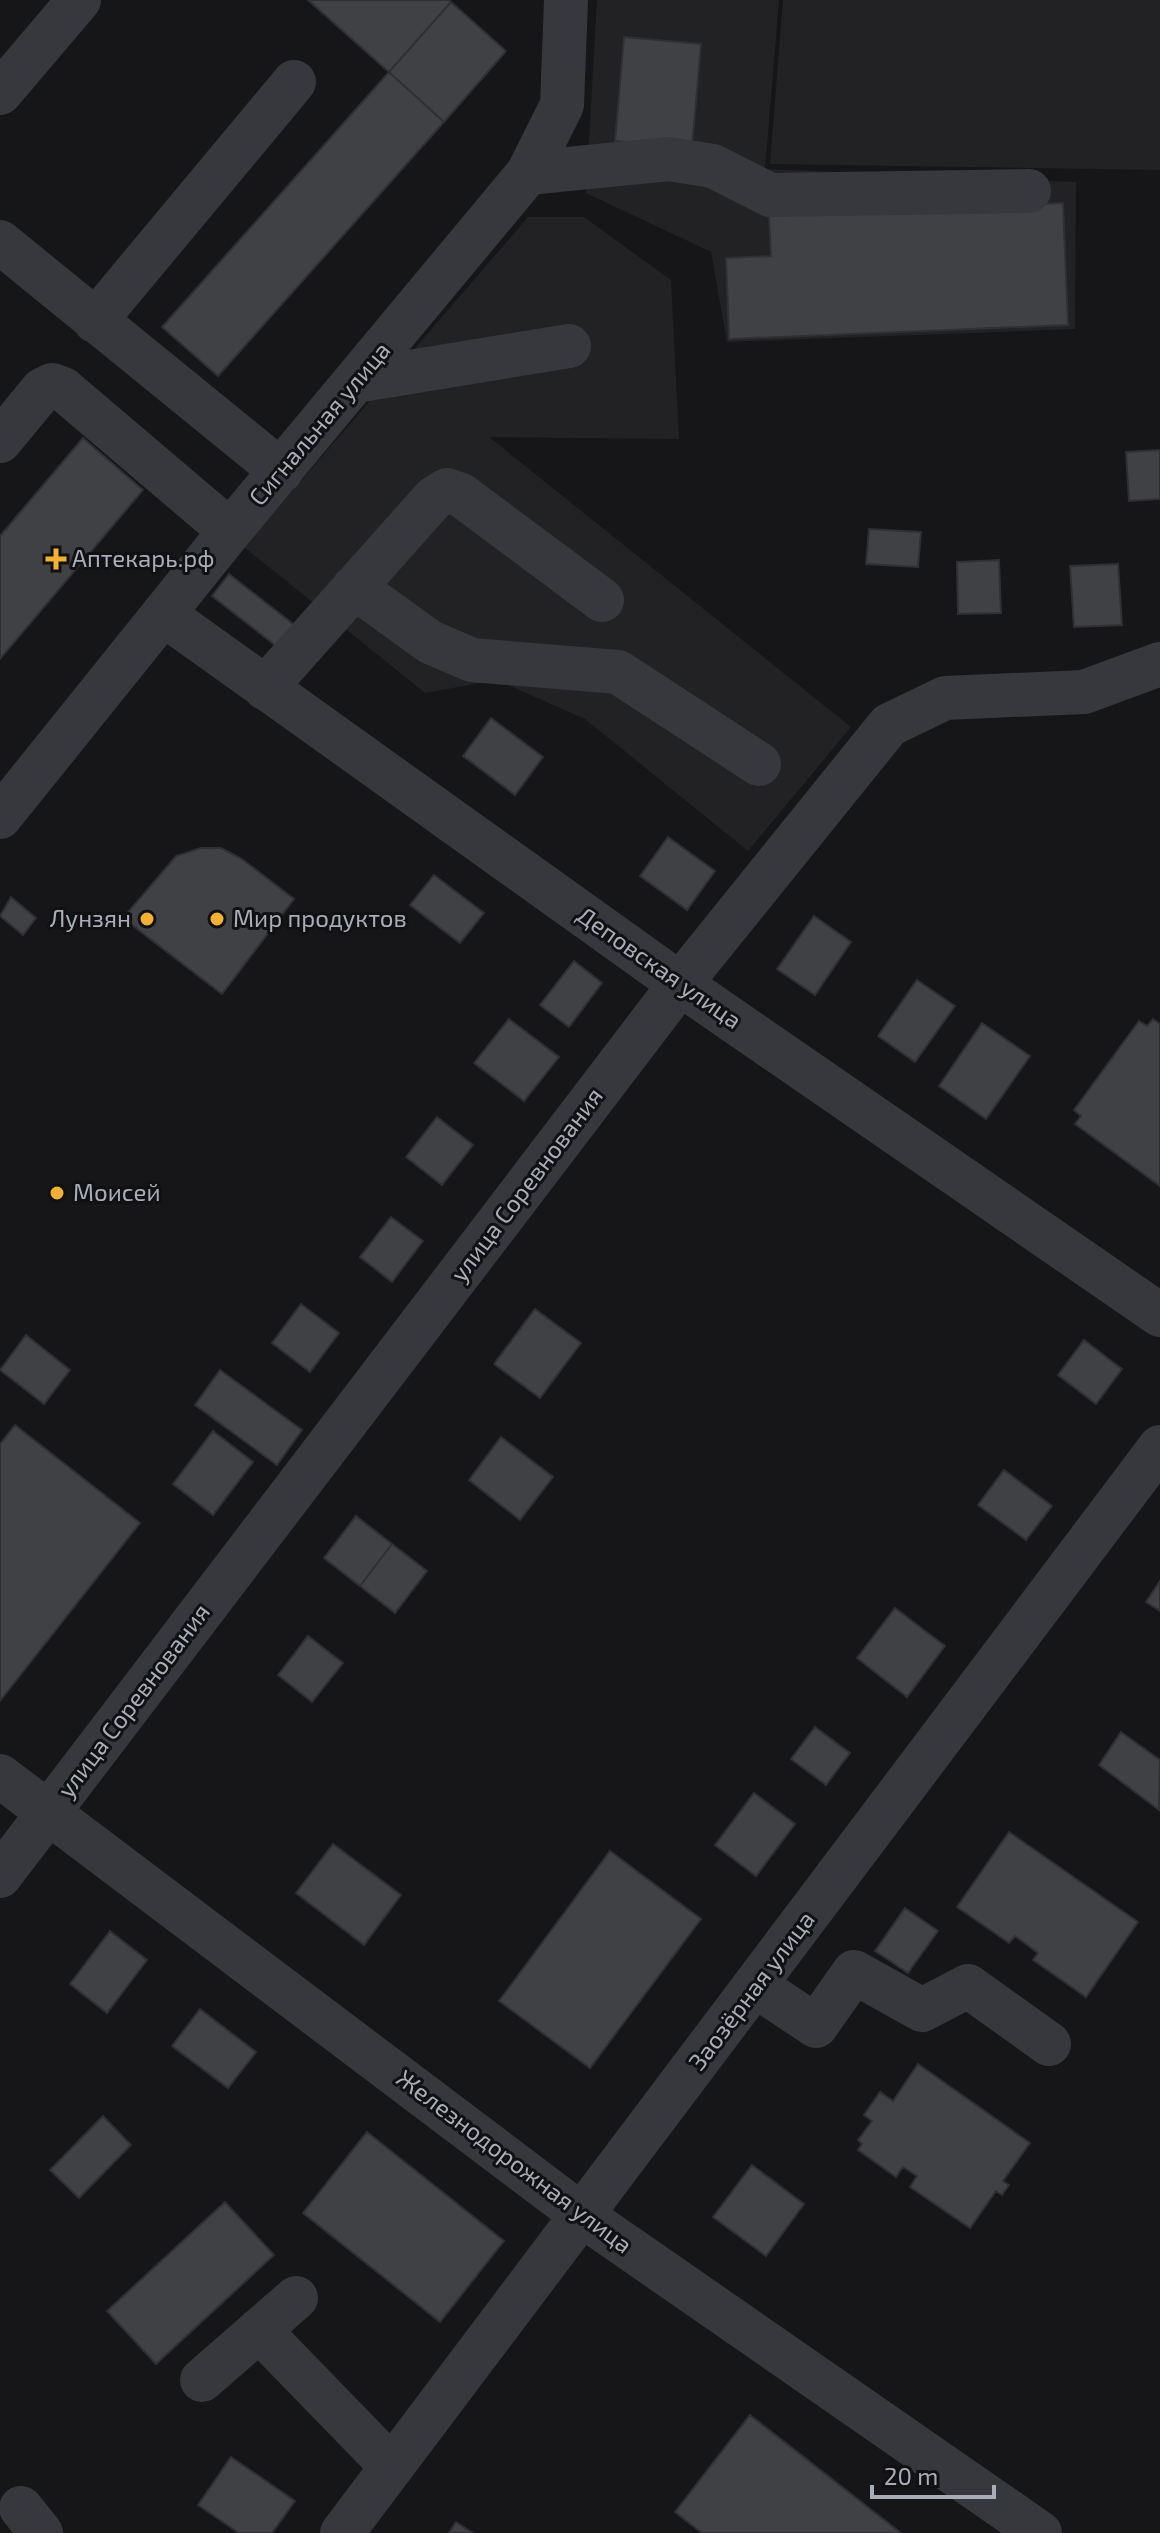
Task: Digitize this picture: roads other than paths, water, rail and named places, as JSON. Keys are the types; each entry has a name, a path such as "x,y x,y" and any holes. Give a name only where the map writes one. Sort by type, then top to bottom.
{"street":[{"path":"0,93 79,0"},
{"name":"Сигнальная улица","path":"0,817 230,531 528,173 562,105 566,0"},
{"path":"95,321 294,82"},
{"path":"528,173 669,159 713,166 770,195 1029,191"},
{"path":"0,242 281,471"},
{"path":"355,381 569,346"},
{"path":"0,441 42,390 52,385 63,389 230,531"},
{"path":"265,688 434,498 447,490 461,495 602,600"},
{"path":"354,587 452,655 472,660 618,672 759,764"},
{"name":"Деповская улица","path":"163,614 680,984 1160,1315"},
{"name":"улица Соревнования","path":"0,1876 680,984 889,725 945,698 1084,692 1160,664"},
{"name":"Заозёрная улица","path":"342,2533 1160,1447"},
{"name":"Железнодорожная улица","path":"0,1776 583,2216 1040,2533"},
{"path":"756,1986 816,2026 854,1972 922,2010 968,1986 1049,2044"},
{"path":"202,2380 296,2298"},
{"path":"259,2330 392,2467"}],"place":[{"name":"Аптекарь.рф","path":"56,559"},
{"name":"Лунзян","path":"147,919"},
{"name":"Мир продуктов","path":"217,919"},
{"name":"Моисей","path":"57,1193"}]}
